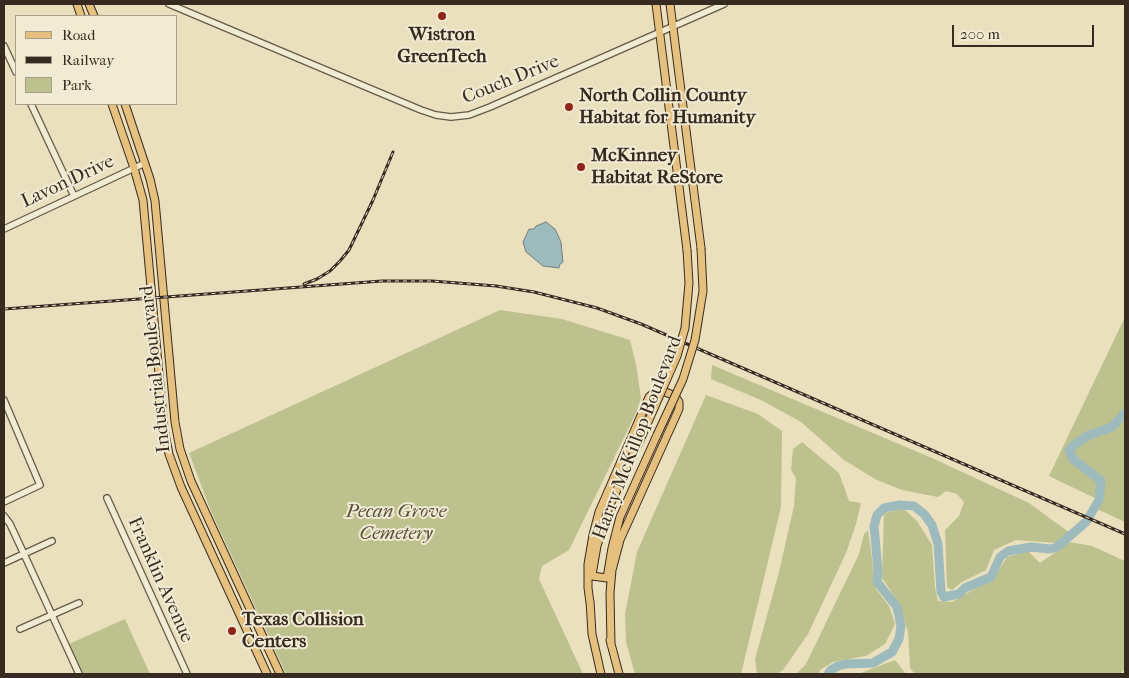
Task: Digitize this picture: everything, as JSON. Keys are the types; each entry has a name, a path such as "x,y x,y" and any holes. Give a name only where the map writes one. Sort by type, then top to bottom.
{"main road":[{"name":"Harry McKillop Boulevard","path":"601,674 592,634 590,603 597,546 607,512 673,367 683,336 689,295 688,250 656,4"},
{"name":"Harry McKillop Boulevard","path":"619,674 611,645 606,609 607,578 612,548 620,517 683,379 697,333 703,283 701,248 670,4"},
{"name":"Industrial Boulevard","path":"112,105 134,168 145,214 164,429 171,460 181,487 267,674"},
{"name":"Industrial Boulevard","path":"125,105 156,201 176,429 182,457 191,481 280,674"},
{"path":"155,329 163,334 166,358 171,368 159,371"},
{"path":"590,603 588,564 592,535 601,504 649,397 656,391 663,391 675,396 679,402 679,409 620,540 612,570 610,593 611,645"},
{"path":"218,564 228,560"},
{"path":"224,578 234,573"},
{"path":"592,576 607,578"},
{"path":"248,632 258,627"},
{"path":"262,664 272,659"}],"street":[{"name":"Couch Drive","path":"169,4 421,110 451,117 466,116 482,111 724,4"},
{"path":"4,46 15,70"},
{"path":"31,105 74,196"},
{"name":"Lavon Drive","path":"4,229 145,163"},
{"path":"4,400 40,485 4,502"},
{"name":"Franklin Avenue","path":"107,498 187,674"},
{"path":"4,516 10,524 79,674"},
{"path":"4,563 52,541"},
{"path":"20,629 79,603"}],"green space":[{"name":"Pecan Grove Cemetery","path":"500,310 562,319 630,340 636,364 641,398 637,411 569,550 542,566 539,579 583,674 286,674 210,509 189,453"},
{"path":"1125,317 1125,522 1095,508 1099,500 1049,476"},
{"path":"712,365 932,458 1029,503 1070,533 1056,543 1016,540 994,550 986,570 962,582 952,590 947,587 945,530 959,516 964,502 957,494 946,491 938,497 902,490 875,479 844,460 801,422 761,400 711,379"},
{"path":"706,395 758,414 782,431 781,507 741,674 635,674 626,642 625,614 637,552"},
{"path":"802,442 839,473 849,501 861,503 846,553 808,634 783,670 777,674 757,674 755,659 779,572 794,506 796,478 791,470 793,449"},
{"path":"904,509 917,521 932,545 935,588 938,601 952,602 994,578 1007,557 1028,551 1040,563 1070,542 1092,546 1125,561 1125,669 1120,674 915,674 910,668 908,632 900,605 882,578 884,513"},
{"path":"868,530 876,589 889,606 895,624 885,644 866,656 833,662 820,670 819,674 796,674 806,664 859,554 864,534"},
{"path":"125,619 150,674 83,674 69,644"},
{"path":"895,660 906,674 858,674"}],"water":[{"path":"546,222 555,229 561,242 563,262 559,268 543,266 526,252 523,242 529,229 534,229 536,226"}],"waterway":[{"path":"828,674 838,666 846,664 873,663 892,652 899,639 901,626 897,607 877,582 878,570 874,526 877,515 884,508 900,505 914,506 924,514 932,525 938,544 941,592 944,597 959,594 965,588 991,577 1000,557 1008,551 1031,547 1050,549 1057,547 1086,522 1099,500 1101,481 1073,459 1069,450 1087,436 1112,427 1125,413"}],"railway":[{"path":"304,284 330,271 349,250 393,152"},
{"path":"4,309 382,281 432,281 496,286 534,292 597,308 641,324 1125,534"}],"place":[{"name":"Wistron GreenTech","path":"442,16"},
{"name":"North Collin County Habitat for Humanity","path":"569,107"},
{"name":"McKinney Habitat ReStore","path":"581,167"},
{"name":"Texas Collision Centers","path":"232,631"}]}
